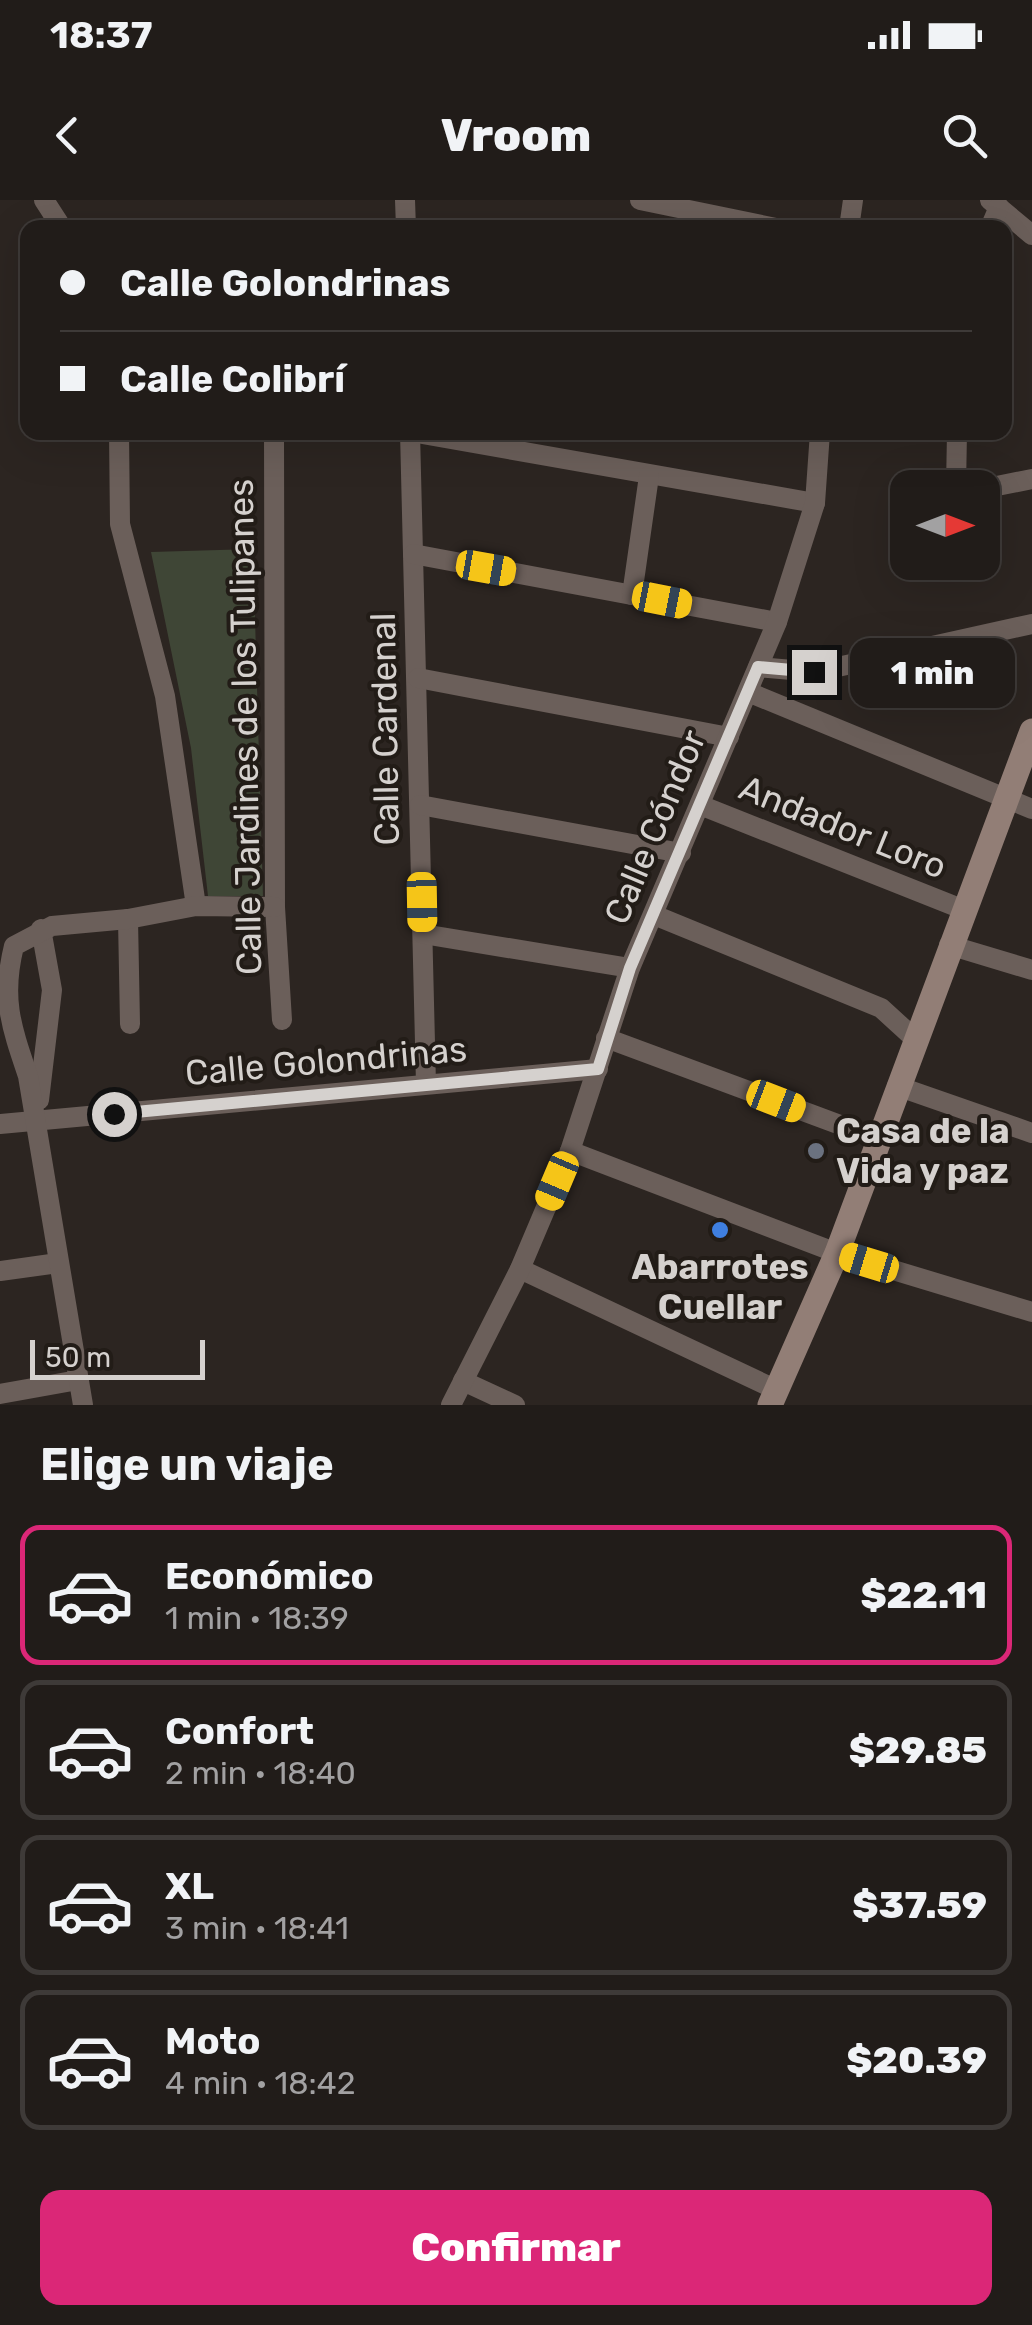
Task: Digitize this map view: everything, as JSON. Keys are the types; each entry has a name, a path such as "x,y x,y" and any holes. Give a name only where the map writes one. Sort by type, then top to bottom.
{"street":[{"path":"640,200 709,207 750,220"},
{"path":"994,204 1032,235"},
{"path":"119,440 120,524 165,696 196,906"},
{"name":"Calle Jardines de los Tulipanes","path":"274,440 275,907 282,1020"},
{"name":"Calle Cardenal","path":"411,440 426,1084"},
{"path":"454,440 815,503"},
{"name":"Calle Cóndor","path":"451,1405 520,1270 570,1151 630,968 776,622 815,503 819,440"},
{"path":"957,470 958,440"},
{"path":"632,594 649,476"},
{"path":"1000,485 1032,479"},
{"path":"413,554 776,622"},
{"path":"758,667 814,672 1032,624"},
{"path":"418,678 729,737"},
{"path":"748,692 1032,809"},
{"path":"520,1270 773,1397 836,1253 1032,731"},
{"path":"420,805 680,853"},
{"name":"Andador Loro","path":"700,806 962,909"},
{"path":"83,1405 36,1122 4,984 14,946 41,929 196,906 275,907"},
{"path":"654,915 881,1008 914,1038"},
{"path":"128,919 130,1024"},
{"path":"36,1122 52,990 41,929"},
{"path":"423,934 630,968"},
{"path":"949,945 1032,970"},
{"path":"606,1038 878,1138"},
{"name":"Calle Golondrinas","path":"0,1124 598,1069"},
{"path":"897,1086 1032,1132"},
{"path":"570,1151 836,1253 1032,1312"},
{"path":"0,1271 58,1263"},
{"path":"0,1394 78,1380"},
{"path":"463,1381 516,1405"}],"green space":[{"path":"253,549 263,896 208,896 191,748 151,552"}],"place":[{"name":"Casa de la Vida y paz","path":"816,1151"},
{"name":"Abarrotes Cuellar","path":"720,1230"}],"route":[{"path":"114,1114 598,1069 630,968 758,667 814,672"}]}
